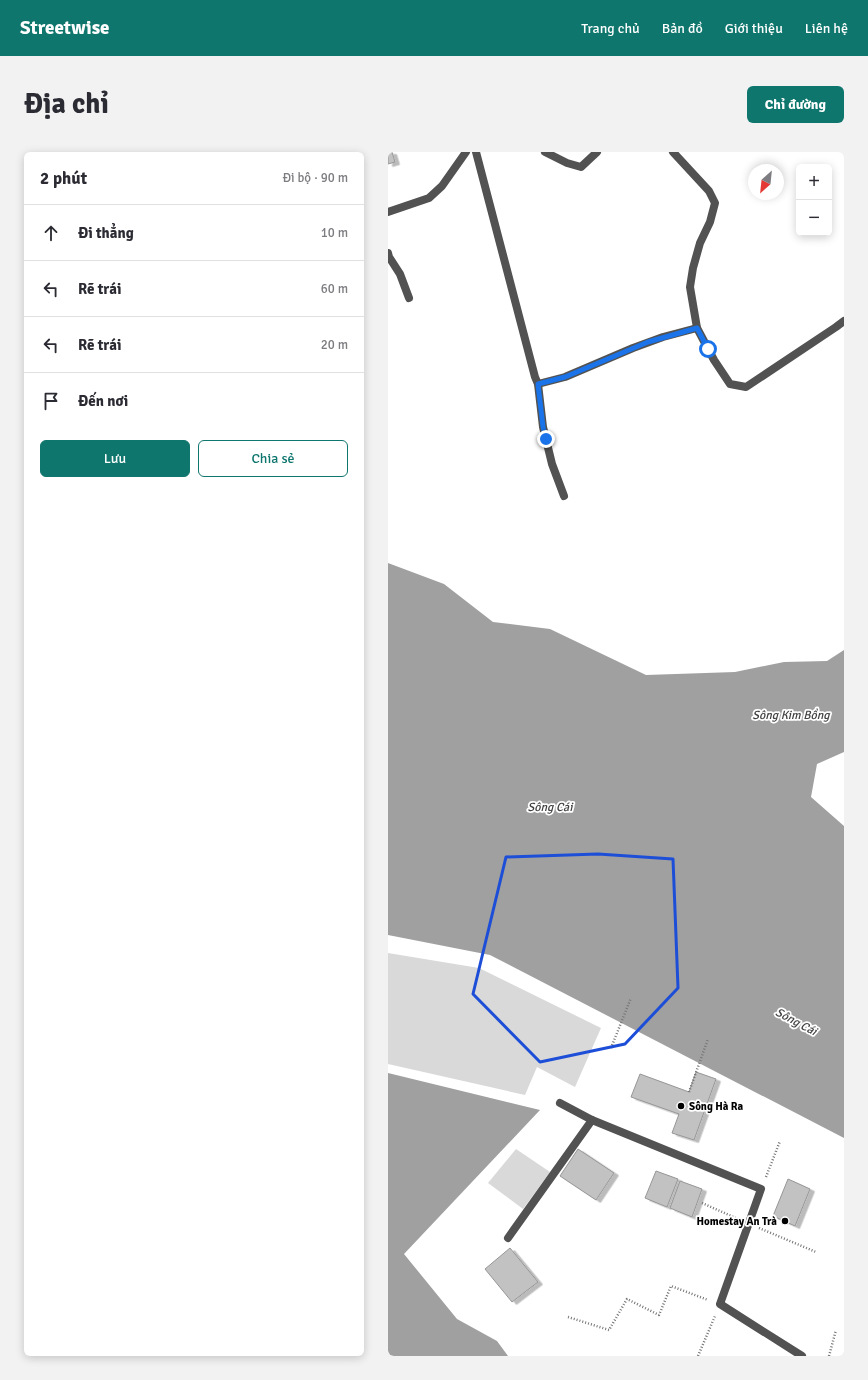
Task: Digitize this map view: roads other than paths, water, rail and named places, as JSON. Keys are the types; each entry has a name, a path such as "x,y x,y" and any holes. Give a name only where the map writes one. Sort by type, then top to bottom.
{"lane":[{"path":"388,212 428,198 442,186 466,152"},
{"path":"476,152 533,370 538,384 543,427 552,464 564,496"},
{"path":"544,152 567,163 581,167 597,152"},
{"path":"673,152 709,191 715,203 710,222 700,243 693,268 690,287 697,328 714,360 730,384 746,387 844,321"},
{"path":"388,253 400,274 409,298"},
{"path":"538,384 565,377 663,337 697,328"},
{"path":"560,1103 592,1120 761,1189 720,1304 802,1356"},
{"path":"508,1238 592,1120"}],"water":[{"name":"Sông Cái","path":"388,563 444,584 493,622 550,629 646,675 735,672 784,662 827,661 844,650 844,752 817,764 811,797 844,826 844,1138 490,955 388,935"},
{"path":"388,1073 540,1110 404,1254 457,1319 497,1341 508,1356 388,1356"}],"place":[{"name":"Sông Hà Ra","path":"681,1106"},
{"name":"Homestay An Trà","path":"785,1221"}],"water label":[{"name":"Sông Kim Bồng","path":"791,715"}]}
